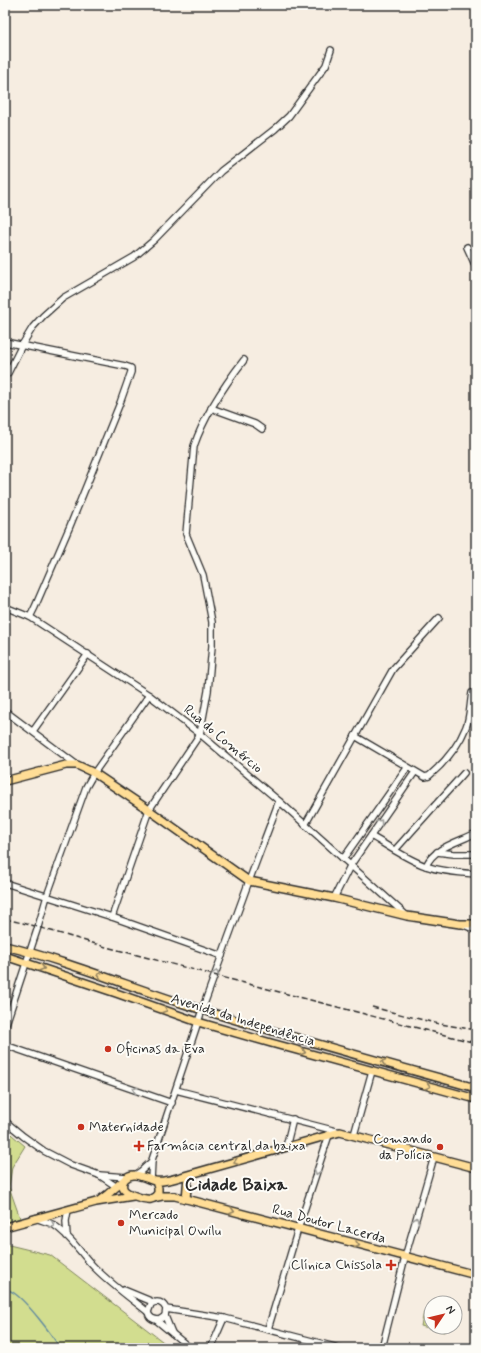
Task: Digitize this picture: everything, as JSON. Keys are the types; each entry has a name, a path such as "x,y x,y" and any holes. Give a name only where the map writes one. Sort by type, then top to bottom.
{"main road":[{"path":"5,781 66,765 77,765 94,773 149,810 248,881 334,898 408,916 460,924 476,924"},
{"name":"Avenida da Independência","path":"5,946 30,952 202,1010 476,1088"},
{"name":"Avenida da Independência","path":"5,956 198,1022 476,1099"},
{"path":"116,993 119,982"},
{"path":"271,1043 275,1031"},
{"path":"282,1046 285,1034"},
{"path":"450,1092 452,1081"},
{"path":"126,1192 124,1189 125,1179 135,1175 154,1181 188,1176 340,1132 476,1168"},
{"path":"186,1199 188,1176"},
{"name":"Rua Doutor Lacerda","path":"96,1202 117,1187 125,1179"},
{"path":"153,1198 158,1193 158,1188 154,1181"},
{"name":"Rua Doutor Lacerda","path":"117,1187 134,1196 148,1199 168,1196 186,1199 476,1275"},
{"name":"Rua Doutor Lacerda","path":"5,1227 96,1202 134,1196"}],"street":[{"path":"5,376 15,361 22,345 33,327 43,316 63,298 139,252 164,231 220,171 275,130 289,116 326,64 331,50"},
{"path":"467,247 476,267"},
{"path":"5,342 131,368 120,403 70,526 30,616"},
{"path":"112,917 149,810 200,734 208,691 212,646 212,622 203,575 186,534 194,446 211,408 224,386 244,360"},
{"path":"211,408 255,424 262,429"},
{"name":"Rua do Comércio","path":"5,607 30,616 150,695 200,734 408,916"},
{"path":"305,825 393,669 439,618"},
{"path":"33,731 88,654"},
{"path":"355,736 407,768 425,777 429,776 448,756 459,741 467,726 472,693"},
{"path":"5,1027 27,963 47,896 86,787 94,773 150,695"},
{"path":"5,711 77,765"},
{"path":"343,859 407,768"},
{"path":"334,898 350,866 415,772"},
{"path":"395,850 464,773"},
{"path":"154,1181 152,1160 202,1010 248,881 279,802"},
{"path":"426,866 429,860 437,852 476,833"},
{"path":"371,836 426,866 476,874"},
{"path":"437,852 476,854"},
{"path":"5,883 112,917 222,956"},
{"path":"460,924 476,930"},
{"path":"5,1045 172,1103"},
{"path":"354,1135 372,1071"},
{"path":"176,1090 340,1132"},
{"path":"286,1147 293,1119"},
{"path":"5,1121 44,1151 71,1165 99,1175 125,1179"},
{"path":"268,1329 298,1229 329,1135"},
{"path":"382,1348 405,1257 434,1157"},
{"path":"135,1175 152,1160"},
{"path":"99,1175 117,1187"},
{"path":"67,1236 66,1221 68,1210"},
{"path":"36,1218 52,1224 67,1236 94,1268 148,1312 150,1317 156,1320 190,1348"},
{"path":"116,1287 153,1302 162,1303 166,1309 165,1316 173,1335"},
{"path":"148,1312 149,1306 153,1302"},
{"path":"166,1309 224,1318 339,1348"},
{"path":"156,1320 162,1319 165,1316"},
{"path":"211,1348 224,1318"}],"green space":[{"path":"5,1129 25,1146 12,1167 9,1187 20,1218 5,1223"},
{"path":"5,1244 50,1255 171,1348 5,1348"}],"waterway":[{"path":"5,1288 19,1297 32,1310 60,1348"}],"railway":[{"path":"5,919 106,947 476,1043"},
{"path":"372,1007 435,1023 476,1030"}],"place":[{"name":"Oficinas da Eva","path":"108,1049"},
{"name":"Maternidade","path":"81,1127"},
{"name":"Farmácia central da baixa","path":"139,1146"},
{"name":"Comando da Polícia","path":"440,1147"},
{"name":"Mercado Municipal Owilu","path":"121,1223"},
{"name":"Clínica Chissola","path":"391,1265"}],"district":[{"name":"Cidade Baixa","path":"236,1185"}]}
